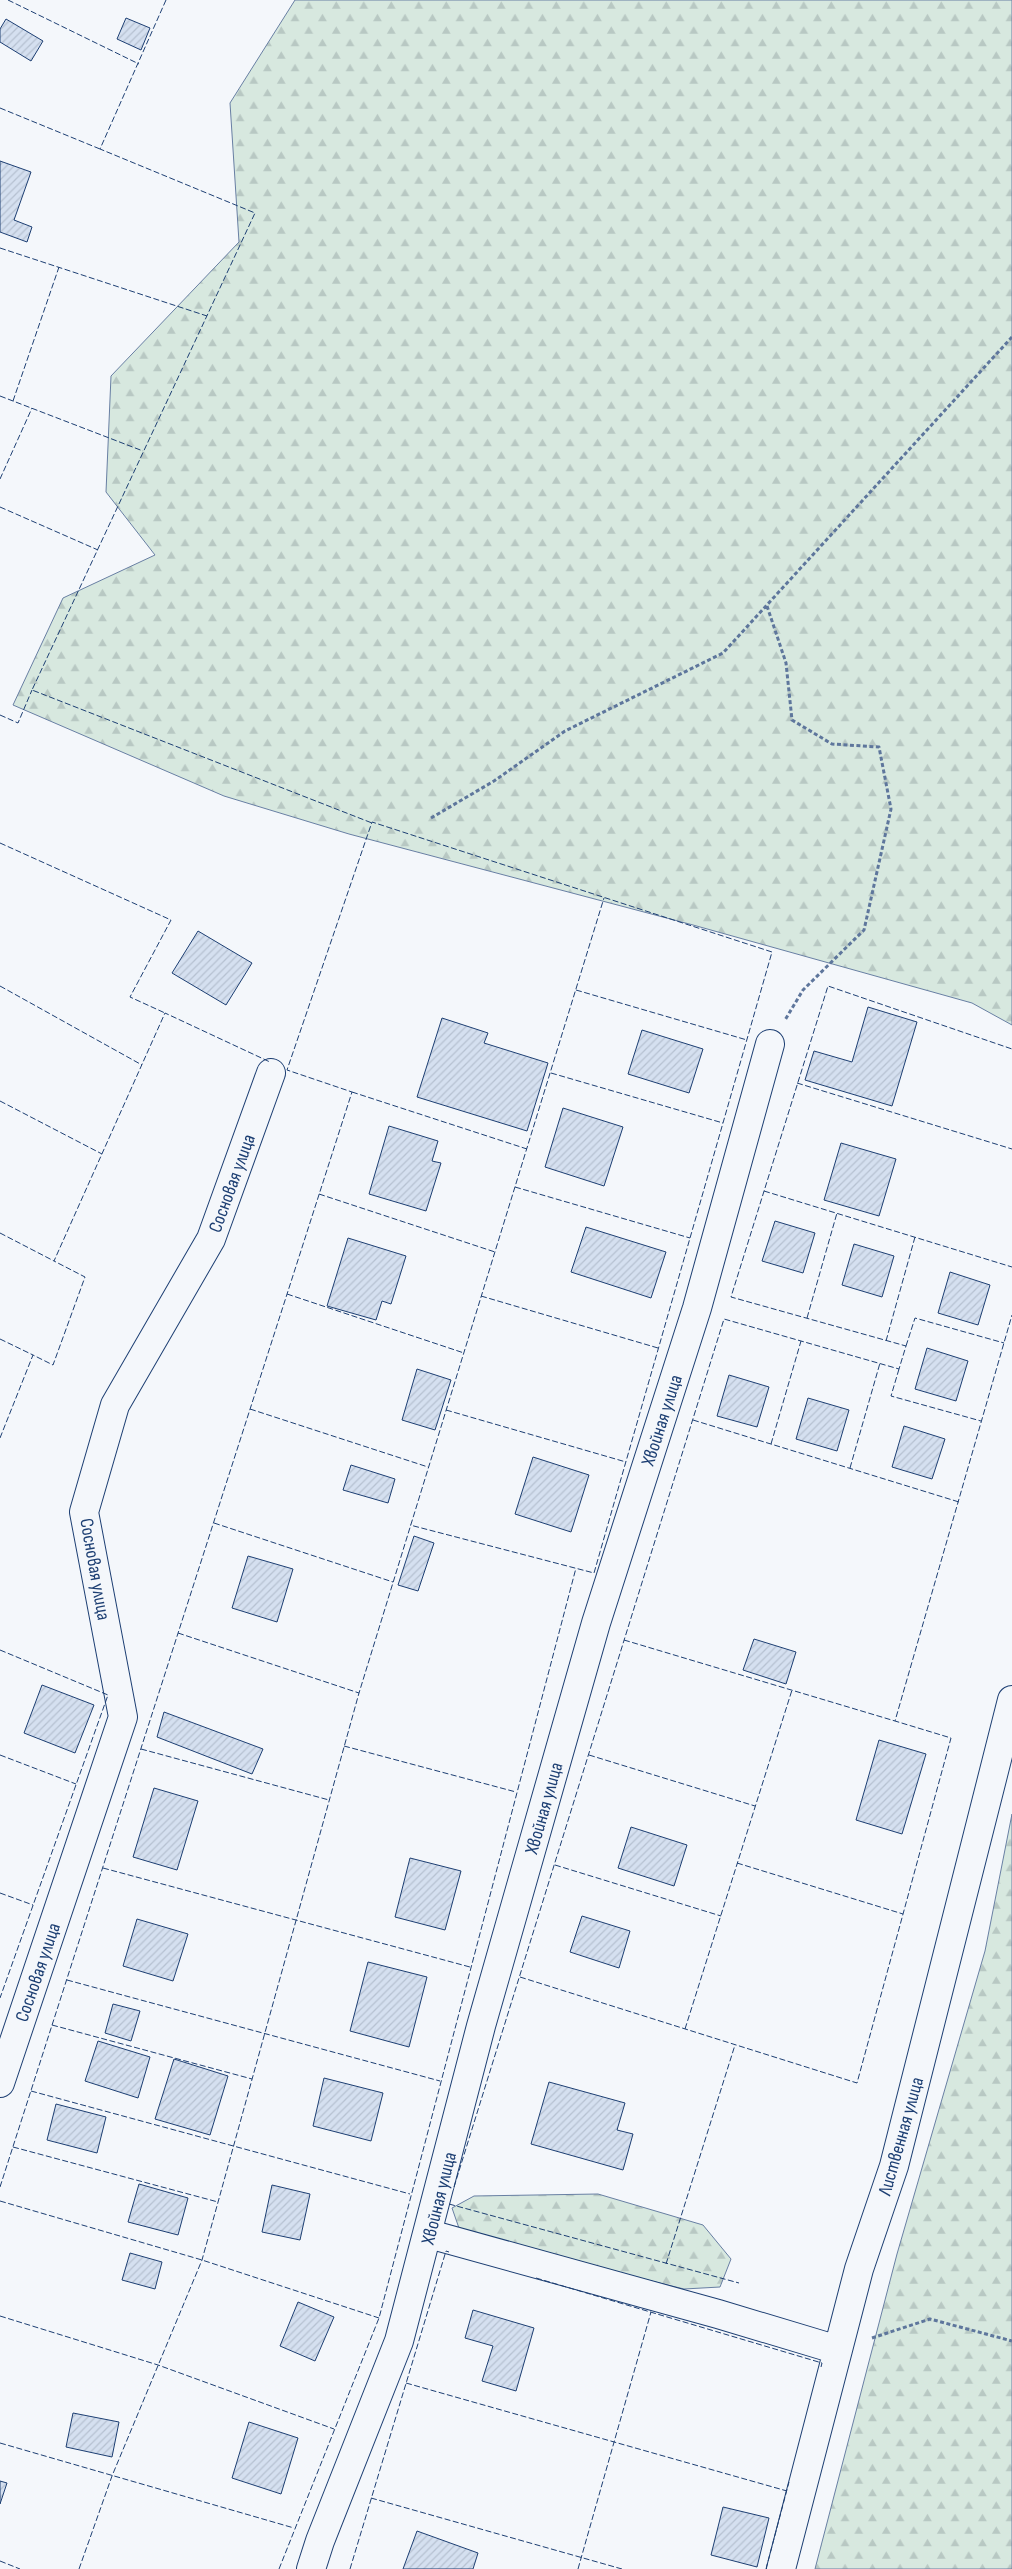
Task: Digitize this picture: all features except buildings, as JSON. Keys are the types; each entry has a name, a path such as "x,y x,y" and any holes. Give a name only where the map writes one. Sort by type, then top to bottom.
{"street":[{"name":"Хвойная улица","path":"311,2569 320,2541 400,2341 481,2026 582,1670 697,1308 770,1044"},
{"name":"Сосновая улица","path":"0,2083 123,1718 84,1512 115,1405 211,1239 271,1073"},
{"name":"Лиственная улица","path":"781,2569 859,2269 894,2166 1012,1700"},
{"path":"429,2234 718,2314 838,2350"}],"path":[{"path":"430,818 494,781 565,731 724,653 1012,336"},
{"path":"767,605 786,662 792,720 832,744 879,748 891,809 864,930 803,990 770,1044"},
{"path":"838,2350 930,2318 1012,2341"}],"green space":[{"path":"295,0 1012,0 1012,1025 972,1003 693,925 349,834 224,796 13,705 63,598 155,555 106,492 111,376 239,242 230,103"},
{"path":"1012,1814 1012,2569 815,2569 897,2254 985,1951"},
{"path":"598,2194 703,2225 731,2259 720,2287 684,2289 534,2252 460,2231 452,2208 474,2196"}],"fence":[{"path":"8,0 139,64"},
{"path":"166,0 100,149 255,213 32,690 372,823"},
{"path":"0,108 100,149"},
{"path":"0,248 207,316"},
{"path":"13,401 59,267"},
{"path":"0,396 143,451"},
{"path":"0,479 32,408"},
{"path":"0,507 98,550"},
{"path":"0,715 18,723 32,690"},
{"path":"0,2187 352,1092 287,1070 372,822 772,952 594,1573 410,1525"},
{"path":"0,843 171,920 130,997 165,1013"},
{"path":"79,2569 112,2476 202,2260 359,1693 604,898"},
{"path":"0,986 142,1065"},
{"path":"454,2187 724,1319 899,1369 906,1346 731,1297 828,986 1012,1049"},
{"path":"576,990 747,1040"},
{"path":"0,1438 33,1355 53,1365 85,1277 54,1261 165,1013 270,1062"},
{"path":"551,1073 723,1123"},
{"path":"797,1083 1012,1149"},
{"path":"352,1092 527,1149"},
{"path":"0,1101 102,1154"},
{"path":"515,1187 690,1238"},
{"path":"764,1191 1012,1267"},
{"path":"319,1194 495,1252"},
{"path":"807,1318 837,1213"},
{"path":"0,1233 54,1261"},
{"path":"886,1341 915,1237"},
{"path":"287,1294 464,1353"},
{"path":"481,1296 658,1348"},
{"path":"520,1977 857,2083 951,1738 895,1721 1012,1315"},
{"path":"906,1346 915,1318 1004,1343"},
{"path":"0,1339 33,1355"},
{"path":"771,1444 801,1341"},
{"path":"850,1468 880,1363"},
{"path":"899,1369 891,1396 981,1421"},
{"path":"250,1409 428,1467"},
{"path":"446,1410 626,1462"},
{"path":"693,1420 959,1502"},
{"path":"214,1523 393,1582"},
{"path":"279,2569 379,2318 576,1568"},
{"path":"178,1633 359,1693"},
{"path":"624,1640 895,1721"},
{"path":"0,1650 108,1695 0,1998"},
{"path":"685,2029 792,1690"},
{"path":"344,1746 516,1792"},
{"path":"141,1749 329,1800"},
{"path":"0,1755 76,1784"},
{"path":"589,1755 755,1806"},
{"path":"737,1863 903,1914"},
{"path":"555,1865 721,1916"},
{"path":"103,1868 470,1967"},
{"path":"0,1893 33,1905"},
{"path":"67,1980 440,2081"},
{"path":"52,2025 252,2079"},
{"path":"666,2264 735,2045"},
{"path":"31,2091 410,2194"},
{"path":"13,2147 218,2202"},
{"path":"0,2201 202,2260 379,2318"},
{"path":"449,2204 739,2283"},
{"path":"350,2569 446,2251 449,2252"},
{"path":"536,2278 822,2363 821,2367"},
{"path":"578,2569 651,2312"},
{"path":"0,2316 158,2365 334,2429"},
{"path":"406,2383 787,2491"},
{"path":"0,2443 294,2528"},
{"path":"766,2569 789,2482"},
{"path":"371,2498 622,2569"},
{"path":"0,2561 20,2569"}]}
